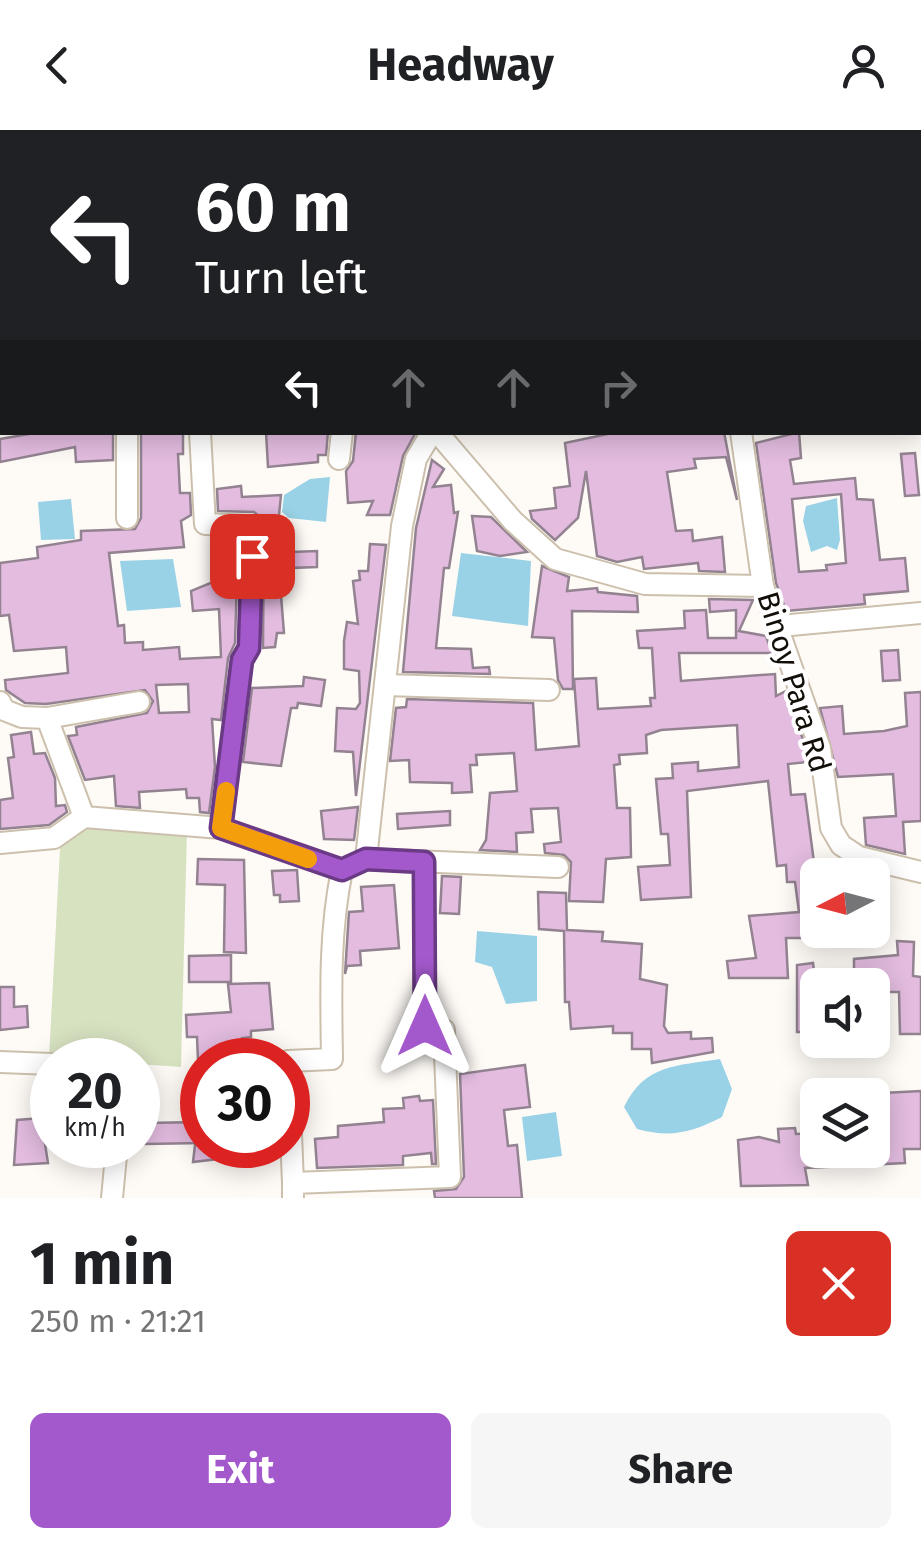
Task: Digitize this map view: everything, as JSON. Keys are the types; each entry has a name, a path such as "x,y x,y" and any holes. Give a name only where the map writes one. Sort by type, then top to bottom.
{"street":[{"path":"127,435 127,518"},
{"path":"200,435 205,524 252,526 249,648 242,660 221,828"},
{"path":"339,459 342,435"},
{"path":"366,859 402,526 416,459 432,435"},
{"path":"437,435 513,520 555,559 644,584 763,586"},
{"name":"Binoy Para Rd","path":"741,435 763,586 820,748 832,828 841,845 858,857 921,872"},
{"path":"780,626 921,613"},
{"path":"385,685 549,690"},
{"path":"0,702 4,710 22,717 46,718 139,702"},
{"path":"46,718 84,816"},
{"path":"0,843 54,838 84,816 221,828 342,870 366,859 558,867"},
{"path":"342,870 331,940 332,1059 288,1061 293,1191 450,1177 444,1030 425,1026 424,862"},
{"path":"0,1062 30,1063"},
{"path":"112,1198 115,1168"}],"green space":[{"path":"83,826 187,831 180,1067 160,1066 160,1038 50,1038 60,848"}],"water":[{"path":"330,477 326,522 289,518 282,512 284,495 310,479"},
{"path":"837,498 837,550 827,546 811,552 803,521 806,506"},
{"path":"71,499 75,539 41,540 38,502"},
{"path":"461,553 531,561 528,626 452,616"},
{"path":"173,559 181,607 127,611 120,561"},
{"path":"477,931 537,936 537,1001 506,1004 492,967 475,962"},
{"path":"720,1059 732,1089 722,1117 680,1132 637,1129 624,1107 642,1082 663,1070"},
{"path":"556,1112 562,1156 527,1161 522,1117"}],"building":[{"path":"23,435 113,435 113,460 76,462 75,447 0,462 0,439"},
{"path":"141,435 183,435 183,454 178,454 180,493 190,493 191,515 181,521 184,547 109,553 118,626 124,625 125,643 143,642 143,650 179,647 180,659 221,657 219,609 193,611 191,591 218,580 215,555 220,554 219,547 238,546 235,643 228,658 221,720 212,719 215,767 209,813 200,812 199,798 187,798 186,789 139,792 140,808 116,806 114,776 85,780 68,736 77,735 76,727 147,713 153,701 145,690 46,704 25,703 6,690 5,680 68,673 66,647 14,651 9,615 0,616 0,563 38,558 37,547 81,540 81,531 135,529 141,518","holes":["188,684 189,712 159,713 156,685"]},
{"path":"266,435 328,435 326,455 318,455 318,462 268,467"},
{"path":"356,435 414,435 403,456 390,515 367,515 373,501 348,503 346,471 353,461"},
{"path":"603,435 725,435 737,500 726,457 694,459 696,468 667,472 676,531 692,530 693,541 722,537 725,572 699,571 698,563 644,569 642,557 617,562 597,556 586,471 578,518 555,540 532,519 530,511 556,508 554,488 570,486 565,443"},
{"path":"799,435 801,458 790,460 794,484 855,478 857,499 873,500 880,560 905,558 908,591 864,595 865,604 786,611 776,583 756,443","holes":["841,494 846,563 826,565 827,570 799,572 792,499"]},
{"path":"915,453 919,495 905,496 901,454"},
{"path":"432,460 444,469 433,487 451,485 454,513 458,512 449,568 444,568 436,648 471,649 473,668 489,667 490,674 403,672 416,528"},
{"path":"241,486 242,497 281,495 278,525 290,527 288,548 291,552 317,551 317,567 291,568 290,584 280,583 284,633 277,633 275,647 263,648 264,520 254,512 218,511 217,489"},
{"path":"472,516 491,517 527,552 500,556 477,551"},
{"path":"370,544 386,545 356,796 353,752 335,751 337,708 356,709 360,703 359,671 344,669 344,641 347,622 358,624 353,581 360,580 359,571 368,571"},
{"path":"542,566 569,577 567,591 597,588 598,592 637,596 638,612 572,611 573,689 563,689 558,680 554,638 532,637"},
{"path":"709,599 753,600 739,631 766,636 772,653 679,653 681,681 775,674 776,696 786,691 807,751 808,762 788,764 791,795 805,794 813,858 800,858 800,938 786,938 788,978 729,978 727,961 756,958 749,916 799,912 795,882 787,882 786,865 777,866 768,781 687,791 691,897 641,900 638,867 670,865 668,834 661,834 656,779 673,778 672,764 698,762 698,771 739,767 737,725 661,730 646,735 647,753 619,755 620,764 614,765 617,808 630,808 631,857 606,859 603,902 569,901 571,862 564,855 545,853 544,844 561,842 558,808 531,809 533,832 516,833 517,852 480,850 486,840 490,793 517,791 514,753 476,755 477,765 470,765 472,792 452,793 452,783 410,782 409,760 390,761 396,708 406,707 407,699 533,703 536,750 579,746 574,679 596,678 598,709 651,706 650,698 655,698 652,648 639,648 637,631 685,628 684,611 706,610 708,638 736,638 736,610 710,612"},
{"path":"898,650 900,680 883,681 881,651"},
{"path":"304,677 325,680 321,706 298,703 297,708 291,708 281,766 243,762 252,688 303,686"},
{"path":"921,692 921,821 903,822 905,854 866,845 864,818 896,816 893,774 838,777 820,708 842,706 844,734 884,731 907,726 905,693"},
{"path":"31,732 34,754 45,753 55,778 56,806 65,805 67,812 49,825 0,829 0,800 13,798 8,758 14,757 11,735"},
{"path":"358,807 354,840 324,839 321,811"},
{"path":"450,811 450,825 398,829 397,814"},
{"path":"198,859 244,860 246,953 224,952 225,885 197,884"},
{"path":"297,870 299,901 280,902 280,895 274,895 272,871"},
{"path":"442,876 461,877 459,914 440,913"},
{"path":"394,885 399,948 360,951 361,965 347,966 345,974 349,912 363,911 361,887"},
{"path":"538,892 566,893 567,930 603,932 602,941 642,944 640,979 667,985 664,1026 668,1033 691,1032 691,1039 712,1038 713,1052 652,1063 651,1049 632,1049 632,1033 613,1033 613,1026 571,1029 569,1002 565,1002 564,931 539,929"},
{"path":"897,941 914,942 913,976 921,977 921,1034 900,1034 899,992 890,992 890,968 854,968 854,959 898,955"},
{"path":"231,955 231,982 189,982 189,956"},
{"path":"813,963 814,968 800,968 797,1032 797,965"},
{"path":"269,983 273,1029 251,1031 251,1037 242,1038 187,1037 186,1015 231,1012 228,984"},
{"path":"0,987 14,987 14,1007 27,1006 28,1027 0,1030"},
{"path":"525,1065 530,1107 504,1110 508,1146 517,1145 522,1198 435,1198 434,1191 456,1189 464,1177 460,1074"},
{"path":"921,1091 921,1149 904,1149 905,1163 890,1164 890,1093"},
{"path":"419,1096 420,1101 433,1100 436,1164 432,1164 431,1153 403,1156 403,1165 317,1168 315,1139 338,1137 338,1126 384,1122 383,1109 404,1108 403,1098"},
{"path":"30,1119 30,1164 14,1165 17,1120"},
{"path":"180,1122 180,1143 160,1144 160,1123"},
{"path":"795,1128 796,1134 800,1134 800,1168 805,1168 808,1185 741,1186 738,1140 759,1137 779,1142 778,1129"}],"slow traffic":[{"path":"226,791 221,828 308,859"}],"route":[{"path":"252,556 249,648 242,660 221,828 342,870 366,859 424,862 425,1026"}]}
